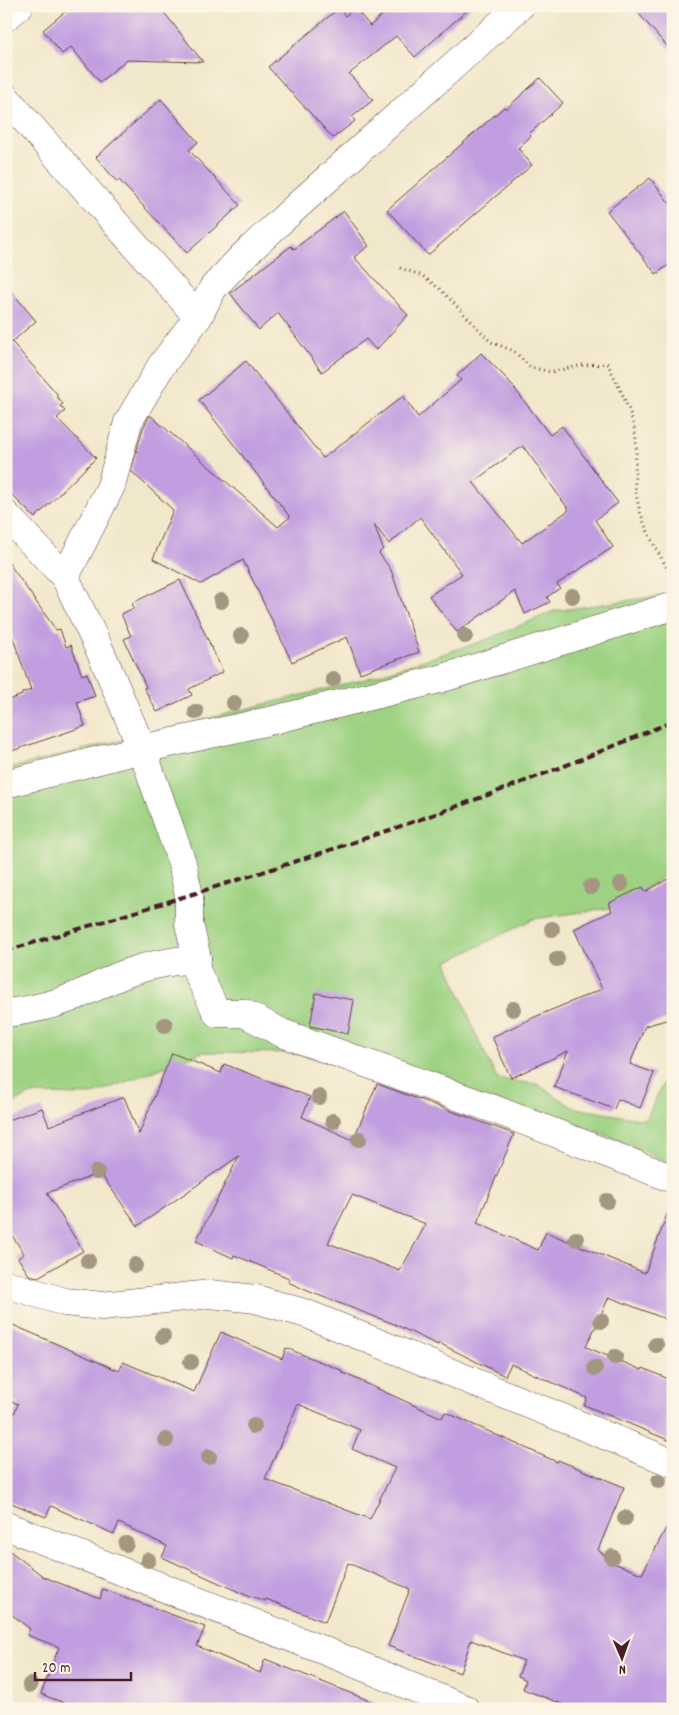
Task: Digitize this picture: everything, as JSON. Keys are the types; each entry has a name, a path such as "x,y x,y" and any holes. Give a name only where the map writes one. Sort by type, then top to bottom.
{"street":[{"path":"6,17 19,6"},
{"path":"65,577 110,486 128,422 161,366 198,317 212,288 242,257 326,179 520,6"},
{"path":"6,98 198,317"},
{"path":"6,515 65,577 102,655 142,749 182,863 189,896 189,924 197,958 195,968 217,1013 244,1013 282,1033 500,1111 673,1179"},
{"path":"6,784 142,749 268,721 440,679 673,606"},
{"path":"6,1014 63,1002 113,978 138,969 197,958"},
{"path":"6,1284 65,1302 102,1306 210,1294 256,1299 316,1318 673,1463"},
{"path":"6,1526 326,1651 465,1709"}],"path":[{"path":"400,268 423,276 442,291 491,342 514,351 530,367 551,372 583,365 608,364 628,406 636,439 636,486 640,510 650,538 673,577"}],"green space":[{"path":"673,594 673,870 618,907 533,919 447,962 478,1039 497,1079 537,1084 574,1108 646,1120 673,1061 673,1164 589,1128 293,1053 203,1052 91,1095 31,1094 6,1107 6,769 362,680 486,640 554,611"}],"building":[{"path":"72,6 159,6 203,62 126,60 100,82 71,47 62,54 43,30"},
{"path":"392,6 472,6 415,57 396,36 349,74 373,100 352,117 355,121 333,138 268,67 339,8 345,16 355,8 370,26"},
{"path":"632,6 673,6 673,53"},
{"path":"540,78 563,103 529,134 531,136 518,148 532,165 428,255 387,210 504,107 506,109"},
{"path":"161,99 198,142 189,150 240,205 187,253 119,180 117,182 96,157"},
{"path":"650,178 673,208 673,262 656,274 607,211"},
{"path":"344,211 369,246 354,257 408,315 376,350 366,339 322,372 278,313 259,330 230,293 291,246 294,249"},
{"path":"6,285 36,321 12,342 58,395 56,396 63,404 60,406 65,411 57,418 96,458 35,518 6,489"},
{"path":"481,353 509,381 550,435 562,426 618,503 595,520 613,547 557,584 560,588 547,597 550,602 525,614 515,591 457,632 429,596 462,574 420,517 389,544 374,524 383,549 379,553 391,570 419,652 360,673 347,637 292,662 243,560 201,584 153,559 173,510 131,471 143,428 150,415 278,527 290,517 199,400 246,361 323,458 403,396 418,417 461,380 457,376","holes":["523,446 569,510 522,543 473,482"]},
{"path":"6,559 56,630 60,629 66,647 71,645 82,675 87,673 95,696 77,702 85,726 6,753 6,701 31,690 6,618"},
{"path":"180,580 223,672 189,689 192,695 157,712 144,688 146,687 124,639 131,636 121,614 134,608 132,603"},
{"path":"673,876 673,1018 645,1026 630,1064 654,1073 640,1108 618,1099 614,1109 554,1087 568,1051 511,1078 492,1037 602,989 574,929 612,911 609,903 643,887 645,892"},
{"path":"316,993 354,1000 348,1034 310,1026"},
{"path":"172,1053 221,1073 224,1064 310,1097 302,1117 353,1140 377,1084 514,1134 477,1223 538,1250 546,1232 645,1273 670,1207 673,1208 673,1322 609,1297 586,1347 673,1381 673,1442 584,1405 587,1398 511,1364 505,1376 439,1343 438,1345 394,1324 310,1292 288,1282 289,1278 234,1255 233,1258 196,1241 239,1156 138,1226 100,1173 47,1193 83,1251 38,1277 29,1275 18,1258 24,1254 6,1226 6,1121 42,1108 49,1126 124,1097 139,1134","holes":["352,1195 426,1224 400,1271 328,1243"]},
{"path":"6,1322 119,1371 123,1362 194,1392 221,1332 282,1359 286,1348 341,1370 341,1372 442,1418 445,1412 557,1462 558,1460 624,1487 598,1550 616,1564 642,1574 673,1515 673,1709 575,1709 523,1689 526,1680 518,1676 524,1661 471,1640 460,1673 388,1646 410,1589 348,1563 325,1622 266,1599 265,1601 250,1597 162,1557 167,1546 119,1523 114,1534 51,1506 46,1517 6,1501 6,1434 18,1404 6,1399","holes":["298,1404 360,1430 352,1449 395,1468 370,1519 265,1479"]},
{"path":"6,1548 44,1577 100,1599 103,1589 205,1627 197,1646 260,1673 265,1659 385,1707 385,1709 79,1709 41,1694 59,1647 27,1635 30,1629 6,1610"}],"railway":[{"path":"6,951 175,900 343,846 509,787 673,721"}]}
